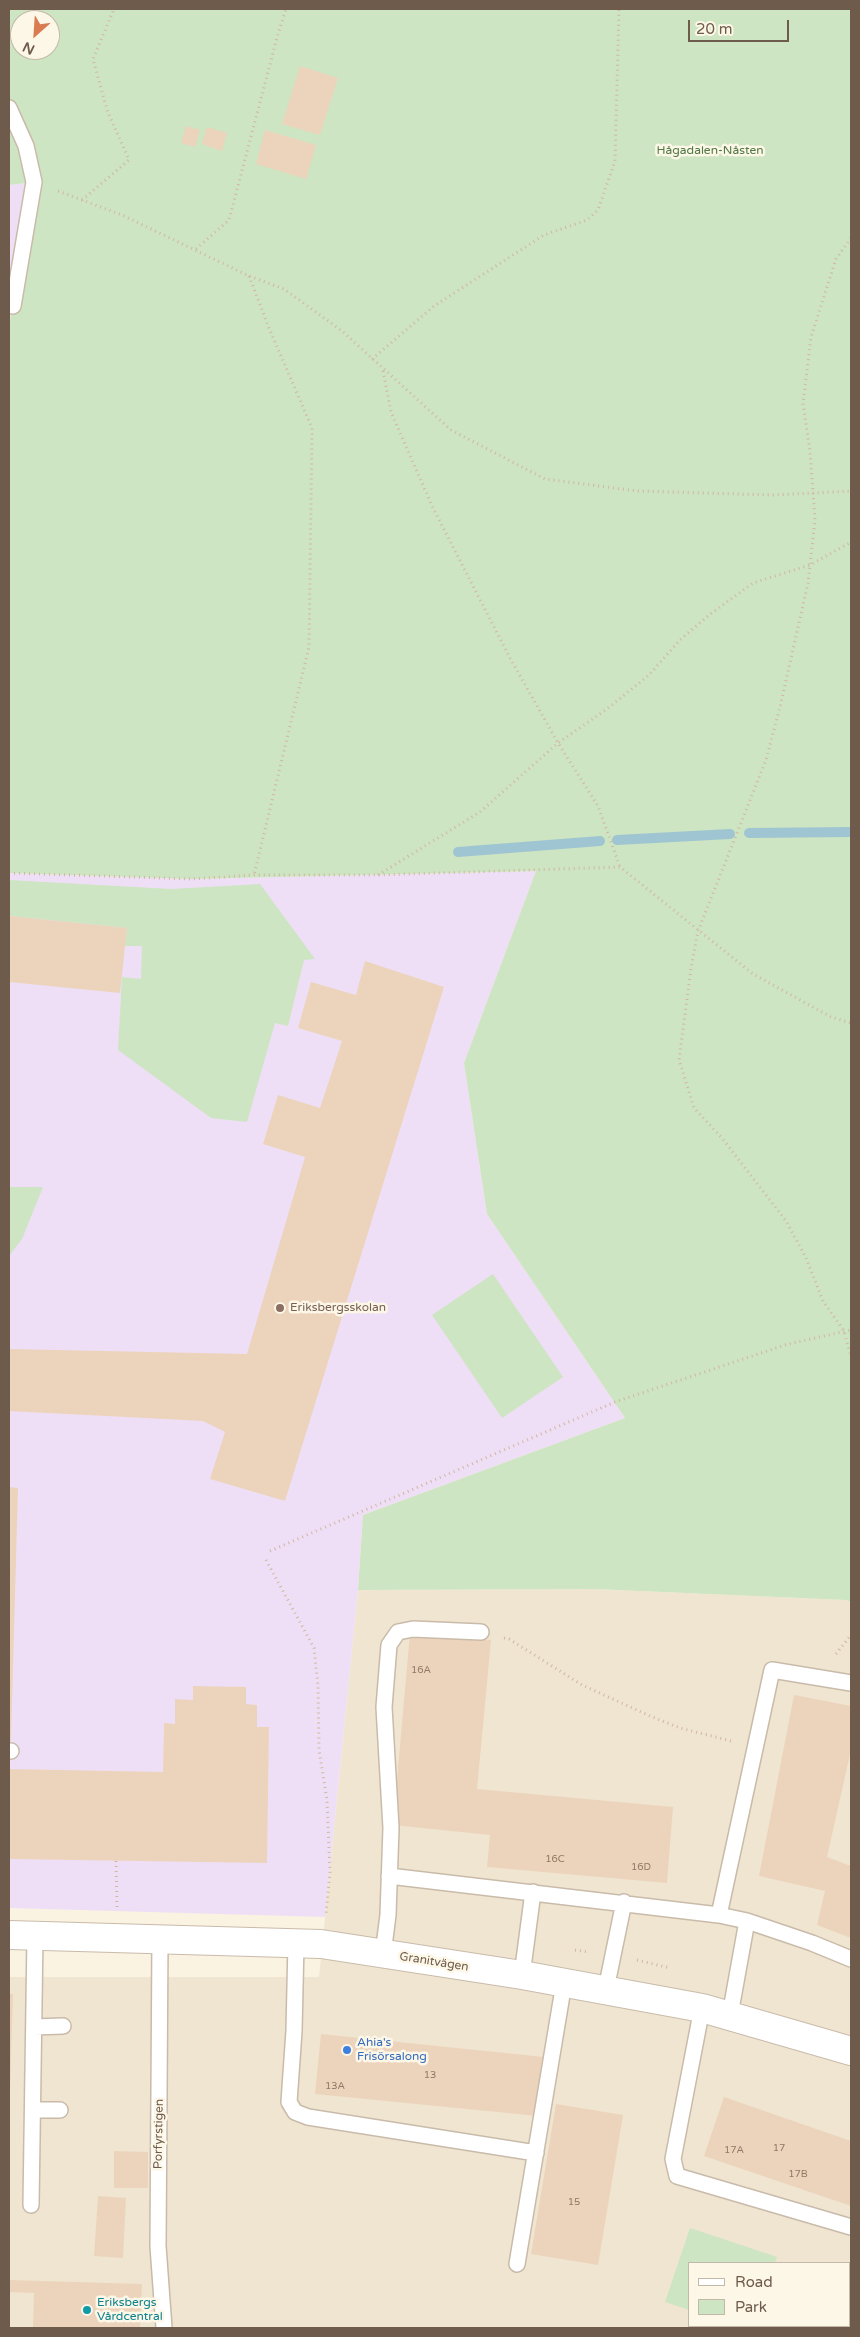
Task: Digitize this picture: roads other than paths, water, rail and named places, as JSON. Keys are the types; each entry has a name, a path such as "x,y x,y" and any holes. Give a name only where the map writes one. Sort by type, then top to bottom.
{"street":[{"name":"Granitvägen","path":"9,1935 308,1944 383,1954 606,1989 702,2008 850,2048"}],"lane":[{"path":"9,108 26,146 34,182 13,306 9,306"},
{"path":"383,1954 388,1915 391,1828 384,1707 389,1645 398,1632 413,1629 481,1632"},
{"path":"720,1915 772,1670 851,1683"},
{"path":"389,1876 624,1902 720,1915 747,1921 851,1959"},
{"path":"522,1975 533,1892"},
{"path":"606,1989 624,1902"},
{"path":"730,2015 747,1921"},
{"path":"31,2205 36,1936"},
{"name":"Porfyrstigen","path":"160,1939 158,2246 164,2328"},
{"path":"308,1944 294,2031 289,2102 295,2112 308,2117 536,2153"},
{"path":"517,2264 564,1983"},
{"path":"702,2008 673,2159 677,2176 851,2227"},
{"path":"34,2027 63,2026"},
{"path":"33,2110 60,2110"}],"waterway":[{"path":"749,833 851,832"},
{"path":"617,840 730,834"},
{"path":"458,852 600,841"}],"place":[{"name":"Eriksbergsskolan","path":"280,1308"},
{"name":"Ahia's Frisörsalong","path":"347,2050"},
{"name":"Eriksbergs Vårdcentral","path":"87,2310"}],"park label":[{"name":"Hågadalen-Nåsten","path":"710,151"}]}
